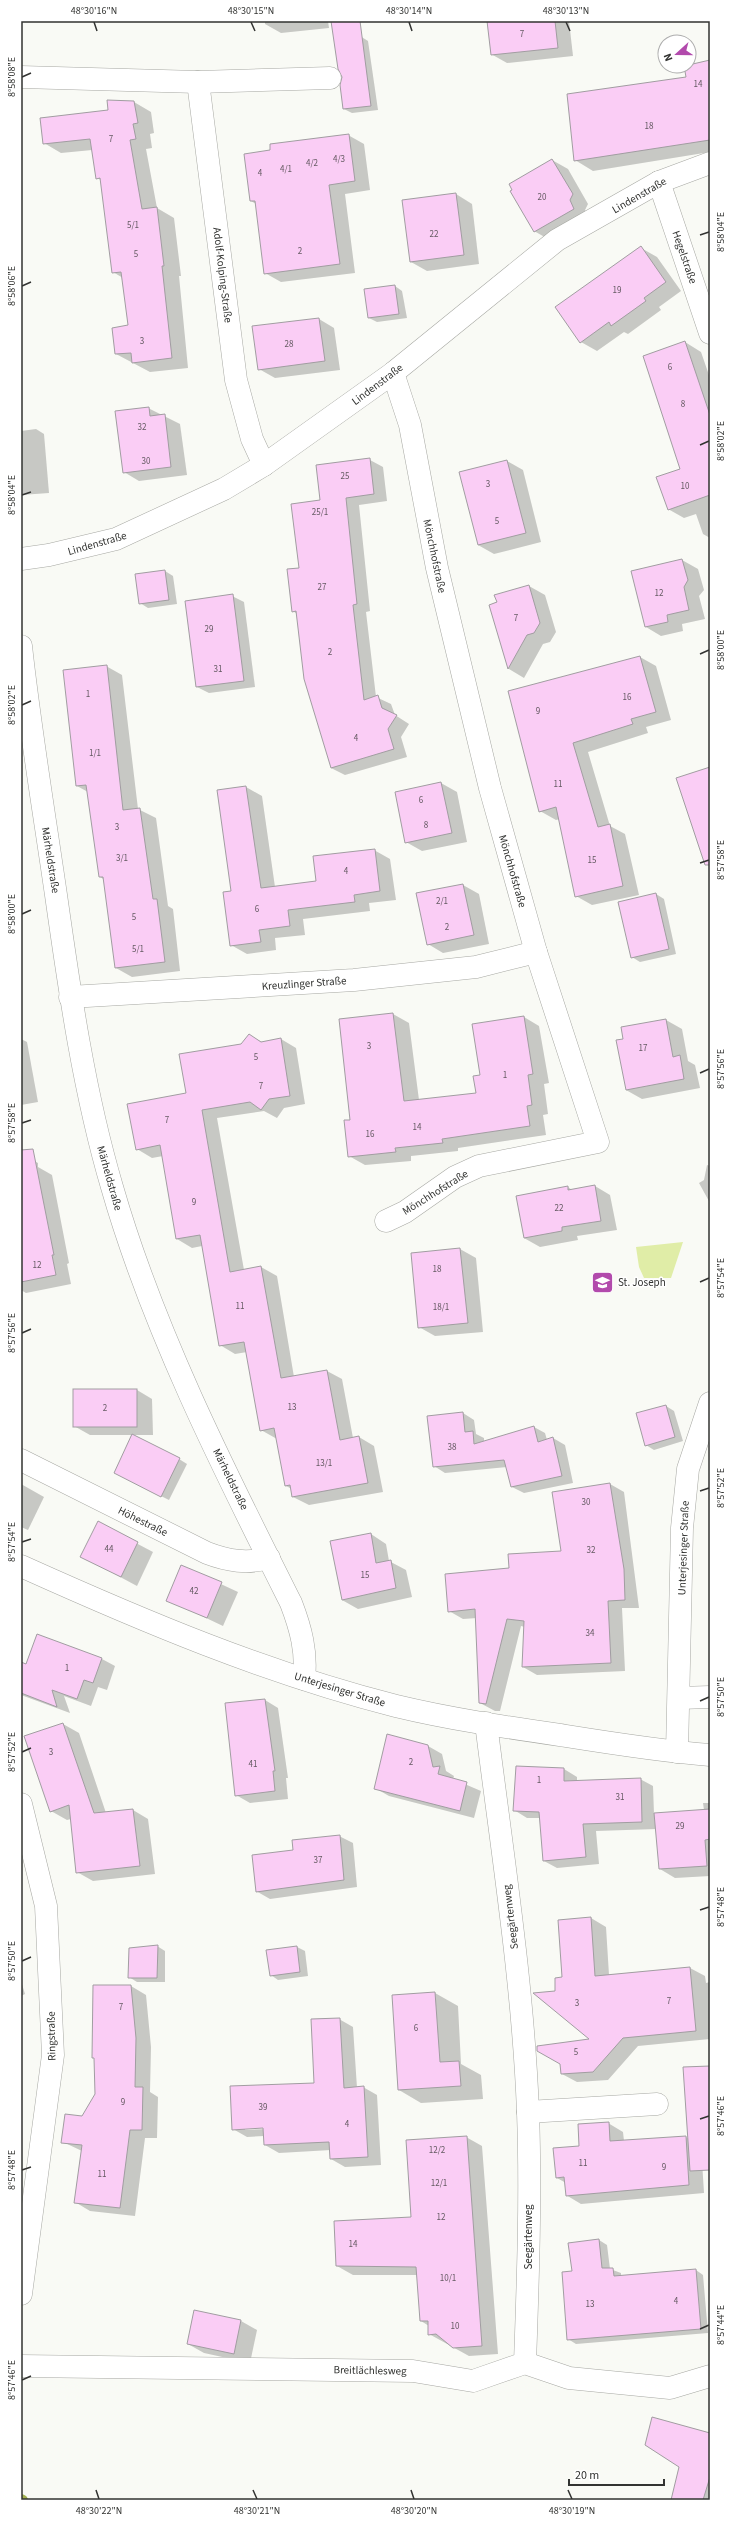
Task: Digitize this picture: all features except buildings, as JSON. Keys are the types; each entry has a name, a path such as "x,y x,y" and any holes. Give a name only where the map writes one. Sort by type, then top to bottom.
{"street":[{"path":"21,77 198,82 330,78"},
{"name":"Adolf-Kolping-Straße","path":"198,82 236,380 252,439 264,464"},
{"name":"Lindenstraße","path":"21,559 49,555 116,540 212,495 264,464 393,373 557,240 659,182 710,163"},
{"name":"Hegelstraße","path":"659,182 710,333"},
{"name":"Mönchhofstraße","path":"386,1221 405,1212 455,1177 479,1166 598,1142 536,952 471,714 437,568 410,425 393,373"},
{"name":"Märheldstraße","path":"21,646 70,997 102,1152 134,1256 195,1401 269,1558 292,1603 299,1625 306,1658 304,1679"},
{"name":"Kreuzlinger Straße","path":"70,997 354,980 476,967 536,952"},
{"name":"Unterjesinger Straße","path":"677,1752 682,1528 687,1476 710,1403"},
{"name":"Höhestraße","path":"21,1460 207,1553 226,1560 245,1562 269,1558"},
{"name":"Unterjesinger Straße","path":"21,1566 93,1599 198,1642 304,1679 398,1706 486,1723 677,1752 710,1755"},
{"path":"679,1698 710,1697"},
{"name":"Seegärtenweg","path":"486,1723 516,1973 528,2112 529,2246 525,2363"},
{"name":"Ringstraße","path":"21,1804 46,1906 53,2055 21,2294"},
{"path":"528,2112 657,2104"},
{"path":"525,2363 569,2378 670,2388 710,2376"},
{"name":"Breitlächlesweg","path":"21,2366 413,2371 473,2381 525,2363"}],"green space":[{"path":"683,1242 671,1278 644,1278 639,1267 636,1247"}],"place":[{"name":"St. Joseph","path":"603,1282"}]}
